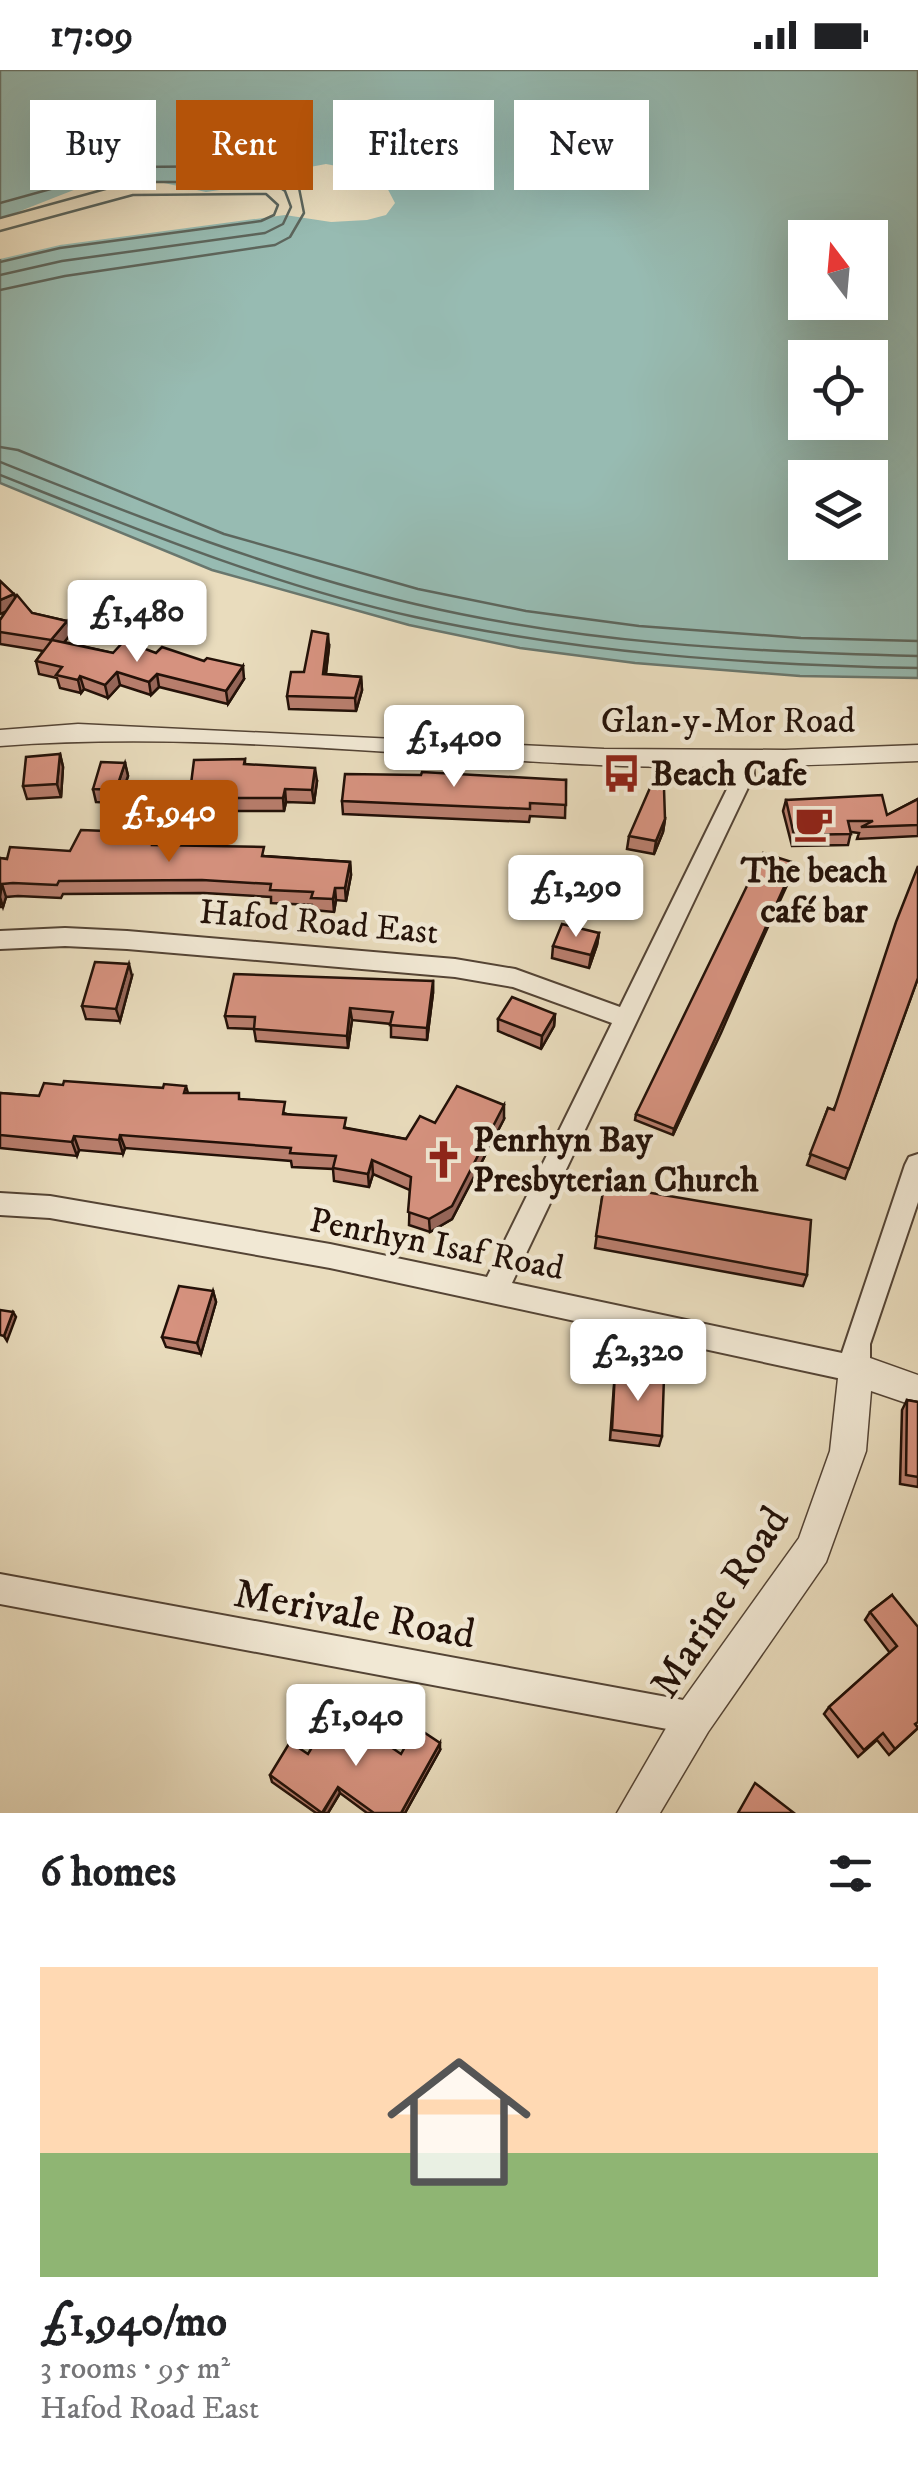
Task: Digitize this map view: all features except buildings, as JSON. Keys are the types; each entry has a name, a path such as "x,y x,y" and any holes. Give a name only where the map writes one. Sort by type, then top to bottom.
{"street":[{"name":"Glan-y-Mor Road","path":"0,738 78,732 162,733 604,757 918,753"},
{"path":"495,1289 744,774 743,758"},
{"name":"Hafod Road East","path":"0,940 111,939 455,968 515,978 625,1018"},
{"path":"918,1166 856,1344 856,1369 918,1391"},
{"name":"Penrhyn Isaf Road","path":"0,1204 50,1207 495,1289 856,1369"},
{"name":"Marine Road","path":"637,1813 694,1718 814,1549 848,1451 856,1369"},
{"name":"Merivale Road","path":"0,1589 694,1718"}],"water":[{"path":"0,70 918,70 918,678 800,676 635,663 520,648 409,625 212,570 0,483 0,253 259,211 134,204 0,241"}],"pier":[{"path":"333,165 333,190 388,190 395,203 386,215 367,220 331,222 285,215 60,245 0,259 0,248 57,234 225,212 135,209 0,246 0,219 74,190 156,190 156,181 176,186 176,190 206,192 313,190 313,166"}],"place":[{"name":"Beach Cafe","path":"621,773"},
{"name":"The beach café bar","path":"814,823"},
{"name":"Penrhyn Bay Presbyterian Church","path":"443,1159"}]}
